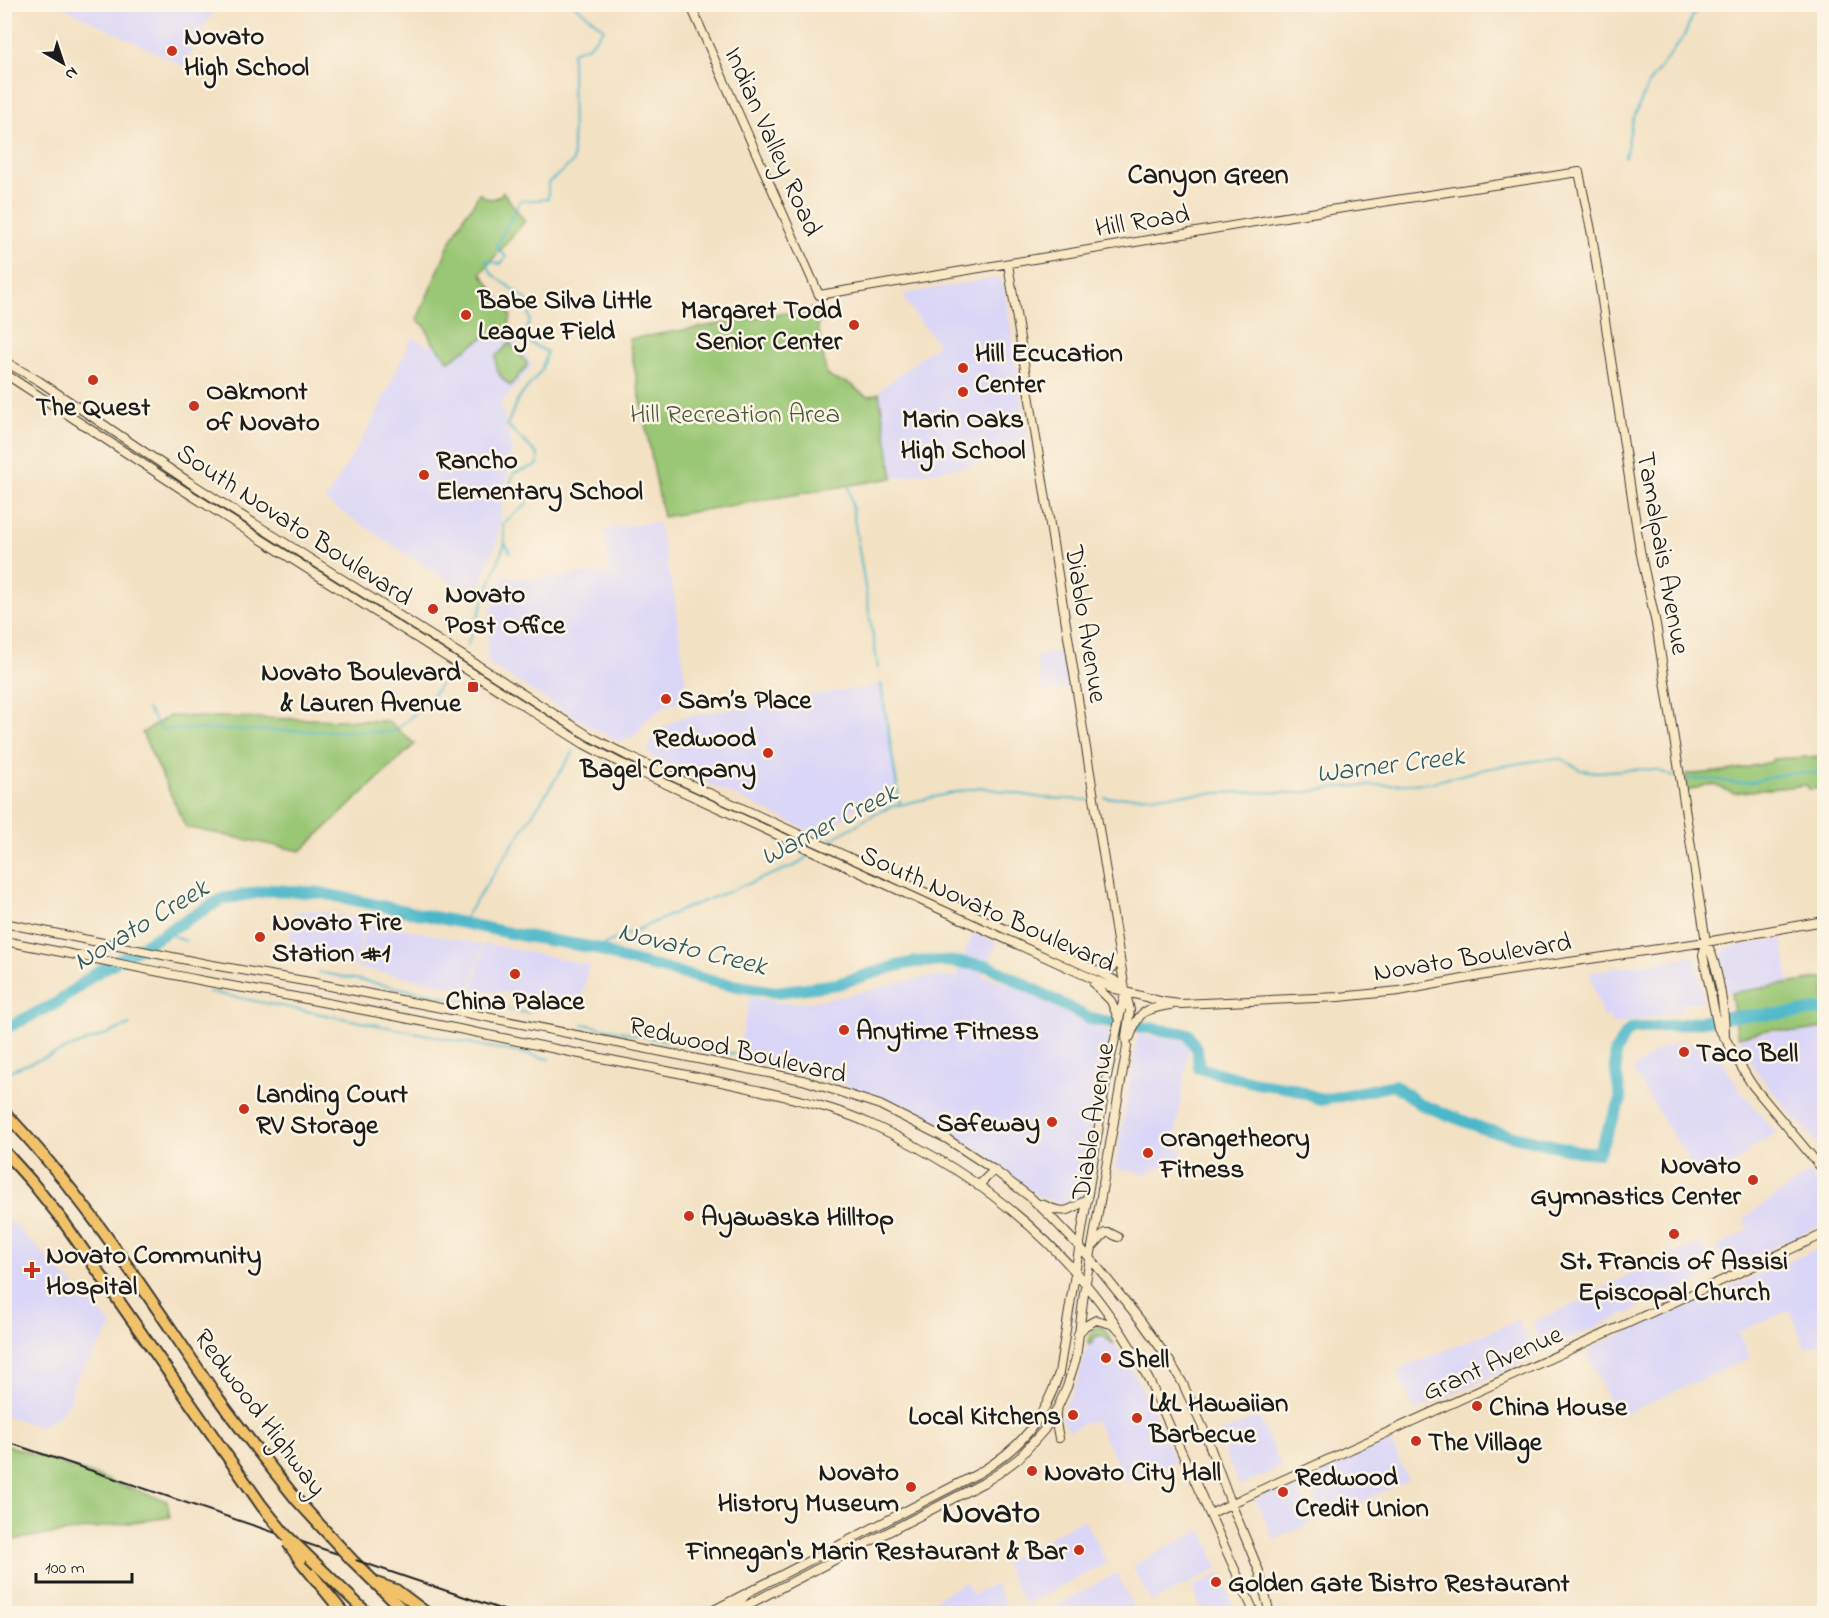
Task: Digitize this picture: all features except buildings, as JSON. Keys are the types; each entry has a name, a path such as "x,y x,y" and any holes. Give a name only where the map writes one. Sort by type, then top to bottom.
{"highway":[{"name":"Redwood Highway","path":"4,1112 50,1162 84,1206 220,1400 296,1500 373,1582 407,1614"},
{"name":"Redwood Highway","path":"4,1151 63,1221 262,1506 284,1533 368,1614"},
{"path":"262,1506 300,1560 344,1614"},
{"path":"373,1582 396,1590 428,1614"}],"main road":[{"name":"Indian Valley Road","path":"690,4 819,295"},
{"name":"Hill Road","path":"819,295 1291,216 1579,172"},
{"name":"Tamalpais Avenue","path":"1579,172 1592,235 1640,550 1656,624 1706,942"},
{"name":"Diablo Avenue","path":"730,1614 999,1473 1019,1458 1044,1430 1056,1411 1076,1358 1086,1283 1132,1019 1125,990 1008,264"},
{"name":"South Novato Boulevard","path":"4,361 39,381 189,482 589,736 1099,972 1114,980 1125,990"},
{"name":"South Novato Boulevard","path":"4,373 183,490 584,744 620,763 1081,974 1115,989 1125,990"},
{"name":"Novato Boulevard","path":"1125,990 1180,1004 1339,997 1399,991 1501,972 1706,942 1824,921"},
{"name":"Redwood Boulevard","path":"4,922 803,1080 880,1106 947,1139 994,1170 1030,1197 1049,1215 1091,1259 1141,1321 1179,1376 1199,1418 1259,1571 1270,1614"},
{"name":"Redwood Boulevard","path":"4,941 716,1081 797,1099 872,1125 938,1160 1008,1207 1077,1272 1105,1307 1142,1366 1160,1401 1255,1614"},
{"path":"1706,942 1715,962 1722,1026"},
{"path":"1706,942 1702,955 1713,1006 1738,1063 1753,1086 1824,1171"},
{"path":"1099,972 1112,968 1120,957"},
{"path":"1081,974 1103,991 1119,1018"},
{"name":"Diablo Avenue","path":"750,1590 984,1470 1004,1457 1035,1424 1050,1399 1059,1373 1107,1076 1125,990"},
{"path":"1132,1019 1154,1008 1180,1004"},
{"path":"1107,1076 1112,1078 1118,1097"},
{"path":"978,1186 994,1170"},
{"path":"1092,1170 1106,1172"},
{"path":"1030,1197 1045,1206 1064,1212 1073,1209 1088,1198"},
{"path":"1093,1246 1105,1233 1118,1237"},
{"name":"Grant Avenue","path":"1210,1514 1824,1234"},
{"path":"1078,1334 1085,1326 1096,1320 1110,1324 1122,1332"},
{"path":"1056,1411 1059,1438"},
{"path":"1035,1424 1044,1430"},
{"path":"706,1614 750,1590"},
{"path":"723,1614 724,1610 741,1600 750,1590"}],"shaded area":[{"name":"Novato High School","path":"59,5 218,5 200,33 185,67"},
{"name":"Hill Ecucation Center","path":"993,278 1001,280 1004,286 1031,456 893,478 879,391 938,344 906,303 904,294"},
{"name":"Rancho Elementary School","path":"508,329 533,366 501,404 512,449 496,545 475,598 325,501 371,424 412,337 431,347 431,340 449,361 493,331"},
{"path":"658,522 675,600 688,701 665,706 646,721 635,736 620,742 579,720 486,662 490,614 504,577 527,580 610,571 604,529"},
{"path":"1067,650 1073,688 1043,693 1036,656"},
{"path":"881,685 897,789 872,795 864,800 822,837 648,752 649,744 658,733 679,718"},
{"path":"313,910 365,920 355,967 288,955 294,912"},
{"path":"366,921 482,945 471,989 357,968"},
{"path":"973,933 997,942 982,976 1014,985 1110,1032 1085,1188 1077,1201 1061,1204 1038,1196 987,1156 902,1106 872,1093 796,1070 737,1057 750,997 784,1003 808,1002 846,996 927,977 956,977"},
{"path":"1782,938 1789,983 1727,993 1722,952 1727,948"},
{"path":"484,943 589,965 582,998 473,990"},
{"path":"1693,956 1697,961 1704,1001 1682,1004 1683,1011 1612,1025 1610,1016 1602,1017 1590,972"},
{"path":"1824,1030 1824,1152 1761,1077 1739,1038 1772,1031 1795,1033"},
{"path":"1138,1034 1190,1042 1176,1129 1183,1158 1145,1174 1115,1168"},
{"path":"1706,1043 1709,1046 1710,1056 1718,1053 1739,1089 1776,1133 1748,1150 1745,1157 1702,1182 1633,1069 1657,1050 1672,1044"},
{"path":"1809,1173 1824,1193 1824,1223 1729,1268 1716,1248 1748,1230 1744,1218"},
{"name":"Novato Community Hospital","path":"5,1214 113,1326 74,1382 70,1402 57,1417 38,1427 5,1415"},
{"path":"1700,1242 1718,1272 1547,1349 1531,1323 1588,1298 1587,1295"},
{"path":"1824,1246 1824,1341 1805,1349 1790,1310 1738,1332 1750,1358 1617,1417 1587,1355 1591,1348"},
{"path":"1518,1320 1537,1356 1415,1411 1396,1371"},
{"path":"1097,1326 1104,1328 1136,1377 1175,1461 1128,1483 1095,1420 1069,1431 1062,1418 1079,1378 1092,1330"},
{"path":"1259,1417 1282,1467 1239,1486 1217,1434"},
{"path":"1390,1440 1408,1480 1324,1520 1305,1478"},
{"path":"1295,1481 1313,1522 1274,1540 1255,1499"},
{"path":"1084,1519 1107,1563 1025,1605 1003,1562"},
{"path":"1200,1530 1205,1535 1218,1569 1151,1602 1133,1568 1134,1565"},
{"path":"1117,1573 1135,1611 1130,1614 1042,1613"},
{"path":"1221,1573 1236,1613 1203,1613 1192,1588"},
{"path":"966,1582 973,1595 995,1584 1009,1612 1006,1614 933,1613 927,1603"}],"green space":[{"path":"503,192 525,221 481,273 511,316 508,329 493,331 449,361 431,340 425,326 417,320 449,245 479,193 492,199"},
{"name":"Hill Recreation Area","path":"821,307 818,327 826,372 832,379 852,385 864,395 879,393 893,478 663,517 629,339"},
{"path":"510,343 527,366 510,386 498,373 496,356"},
{"path":"169,716 388,721 415,744 301,851 186,827 142,733"},
{"path":"1824,756 1824,788 1809,789 1806,785 1733,793 1714,785 1706,785 1688,791 1686,774 1739,769 1771,762 1773,759"},
{"path":"1824,978 1824,1028 1796,1032 1772,1029 1738,1037 1731,993"},
{"path":"1099,1326 1104,1329 1114,1344 1101,1335 1088,1344 1093,1329"},
{"path":"4,1444 167,1501 170,1517 5,1541"}],"waterway":[{"path":"510,552 505,543 503,523 526,505 530,488 509,487 514,473 538,465 538,455 507,425 518,399 541,371 547,352 523,339 530,321 527,300 491,273 486,260 501,264 506,257 496,246 520,201 548,199 548,183 573,162 572,52 589,46 604,29 574,4"},
{"path":"1625,157 1632,122 1649,83 1684,36 1698,4"},
{"path":"849,487 878,668"},
{"path":"467,646 505,543"},
{"path":"147,709 161,729 393,732 426,704 448,674"},
{"path":"881,684 900,805"},
{"path":"462,922 574,751"},
{"name":"Warner Creek","path":"1105,798 1242,792 1300,793 1339,787 1429,783 1485,769 1546,759 1562,759 1581,770 1597,772 1657,770 1674,777"},
{"name":"Warner Creek","path":"1686,779 1747,783 1787,773 1824,773"},
{"name":"Warner Creek","path":"826,843 876,813 894,806 979,787 1042,798 1089,800"},
{"name":"Warner Creek","path":"596,948 684,909 796,865 812,853"},
{"name":"Novato Creek","path":"4,1029 57,1003 93,975 222,899 272,890 321,893 519,935 596,948 620,958 720,983 775,992 837,984 915,962 945,961 989,966 1091,1019 1188,1034 1197,1050 1199,1068 1256,1083 1291,1088 1322,1100 1394,1085 1420,1104 1484,1129 1577,1151 1598,1153 1621,1100 1615,1053 1624,1036 1631,1029 1736,1016 1824,1009"},
{"path":"166,932 185,941"},
{"path":"318,972 528,1013"},
{"path":"209,992 550,1059"},
{"path":"583,1024 734,1054"},
{"path":"4,1073 130,1025"}],"railway":[{"path":"4,1441 515,1614"}],"place":[{"name":"Novato High School","path":"172,51"},
{"name":"Babe Silva Little League Field","path":"466,315"},
{"name":"Margaret Todd Senior Center","path":"854,325"},
{"name":"Hill Ecucation Center","path":"963,368"},
{"name":"The Quest","path":"93,380"},
{"name":"Marin Oaks High School","path":"963,392"},
{"name":"Oakmont of Novato","path":"194,406"},
{"name":"Rancho Elementary School","path":"424,475"},
{"name":"Novato Post Office","path":"433,609"},
{"name":"Novato Boulevard & Lauren Avenue","path":"473,687"},
{"name":"Sam’s Place","path":"666,699"},
{"name":"Redwood Bagel Company","path":"768,753"},
{"name":"Novato Fire Station #1","path":"260,937"},
{"name":"China Palace","path":"515,974"},
{"name":"Anytime Fitness","path":"844,1030"},
{"name":"Taco Bell","path":"1684,1052"},
{"name":"Landing Court RV Storage","path":"244,1109"},
{"name":"Safeway","path":"1052,1122"},
{"name":"Orangetheory Fitness","path":"1148,1153"},
{"name":"Novato Gymnastics Center","path":"1753,1180"},
{"name":"Ayawaska Hilltop","path":"689,1216"},
{"name":"St. Francis of Assisi Episcopal Church","path":"1674,1234"},
{"name":"Novato Community Hospital","path":"32,1270"},
{"name":"Shell","path":"1106,1358"},
{"name":"China House","path":"1477,1406"},
{"name":"Local Kitchens","path":"1073,1415"},
{"name":"L&L Hawaiian Barbecue","path":"1137,1418"},
{"name":"The Village","path":"1416,1441"},
{"name":"Novato City Hall","path":"1032,1471"},
{"name":"Novato History Museum","path":"911,1487"},
{"name":"Redwood Credit Union","path":"1283,1492"},
{"name":"Finnegan's Marin Restaurant & Bar","path":"1079,1550"},
{"name":"Golden Gate Bistro Restaurant","path":"1216,1582"}],"district":[{"name":"Canyon Green","path":"1208,173"},
{"name":"Novato","path":"991,1510"}]}
